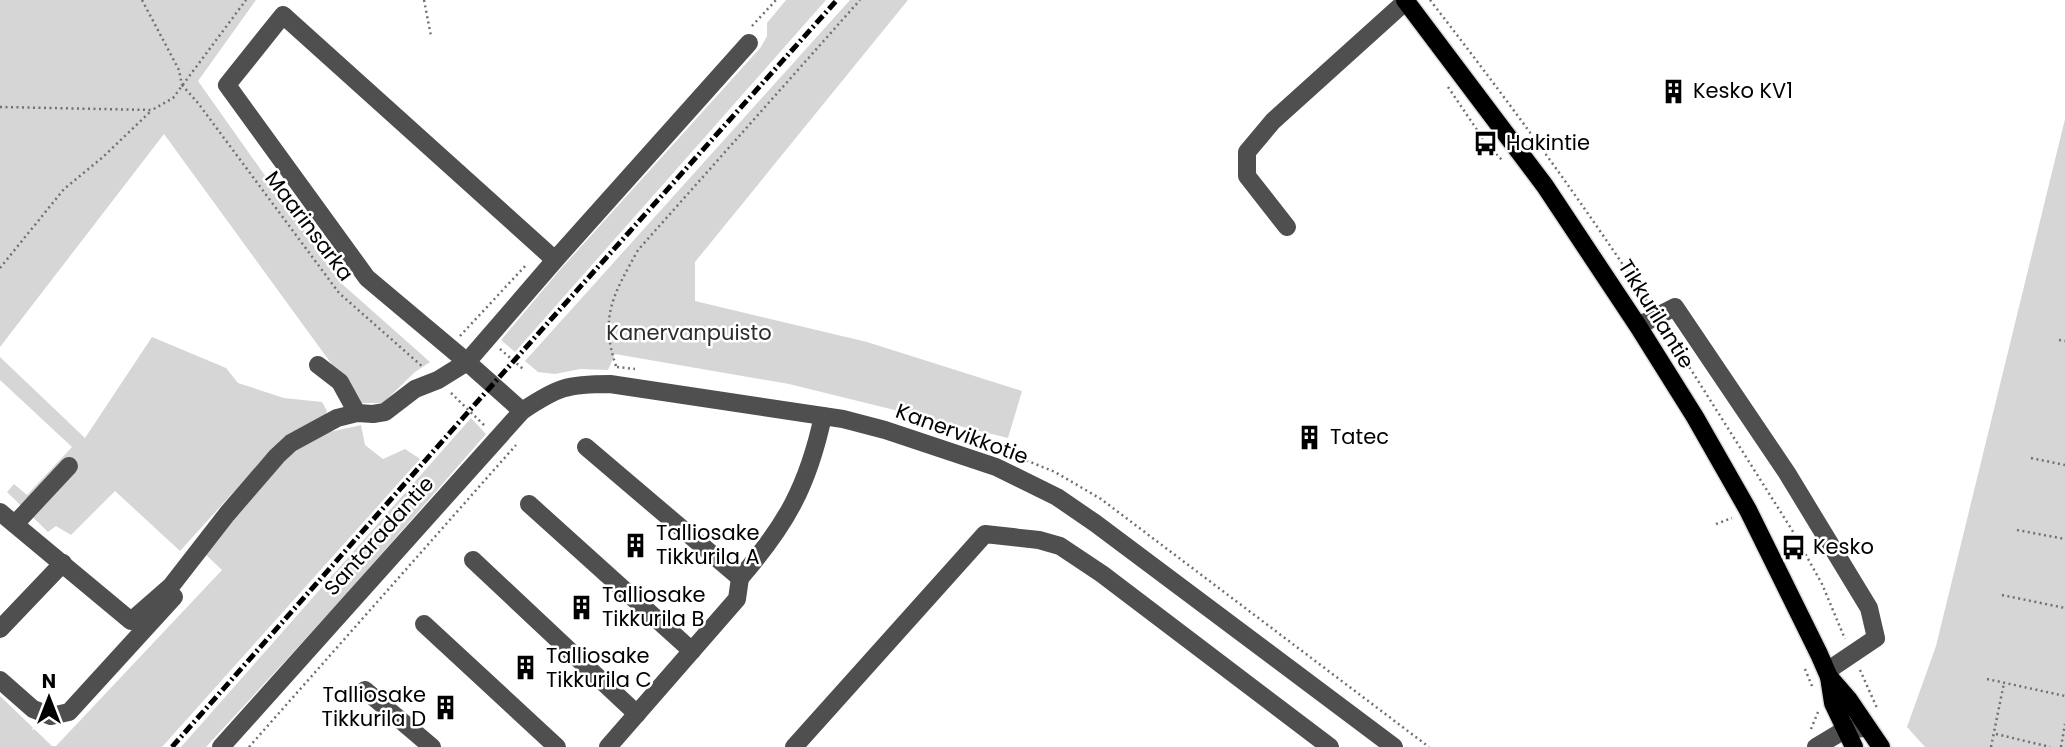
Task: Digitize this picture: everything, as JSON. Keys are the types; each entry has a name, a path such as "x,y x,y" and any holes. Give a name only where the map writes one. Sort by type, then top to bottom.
{"main road":[{"name":"Tikkurilantie","path":"1406,1 1545,186 1638,326 1695,417 1748,510 1828,674 1881,747"},
{"name":"Tikkurilantie","path":"1828,674 1833,703 1853,747"}],"street":[{"path":"1287,227 1247,177 1247,152 1273,121 1406,1"},
{"path":"522,411 367,278 227,85 283,15 555,260"},
{"path":"0,512 131,621 171,586 277,456 308,433 337,418 357,413 385,412 432,375 467,362 749,43"},
{"path":"1638,326 1675,307 1787,473 1869,608 1876,638 1828,674"},
{"path":"318,365 340,382 357,413"},
{"name":"Kanervikkotie","path":"522,411 551,391 577,384 610,384 843,419 996,467 1057,497 1106,531 1394,747"},
{"name":"Santaradantie","path":"221,747 522,411"},
{"path":"608,747 737,599 740,578 770,544 798,498 815,453 823,416"},
{"path":"586,447 740,578"},
{"path":"15,524 69,466"},
{"path":"529,503 692,651"},
{"path":"794,747 985,534 1039,540 1060,546 1330,747"},
{"path":"473,560 637,714"},
{"path":"0,629 64,563"},
{"path":"0,680 33,709 51,716 69,712 174,597"},
{"path":"424,624 557,747"},
{"path":"365,690 432,747"},
{"path":"1816,747 1846,729 1867,728"},
{"path":"1853,747 1867,728"}],"path":[{"name":"Maarinsarka","path":"142,0 179,70 182,85 339,293 512,450"},
{"path":"0,268 64,189 103,157 152,110 173,98 246,0"},
{"path":"424,0 431,36"},
{"path":"768,0 772,4"},
{"path":"758,21 776,0"},
{"path":"616,367 608,342 609,314 620,284 638,250 860,0"},
{"path":"1445,82 1486,143 1509,166"},
{"path":"0,107 152,110"},
{"path":"450,348 472,324"},
{"path":"2059,340 2065,341"},
{"path":"616,367 643,370"},
{"path":"610,384 611,374 616,367"},
{"path":"249,747 517,444"},
{"path":"1001,450 1055,472 1101,499 1429,747"},
{"path":"2031,458 2065,465"},
{"path":"1716,524 1734,519 1728,508"},
{"path":"2017,530 2065,539"},
{"path":"2002,595 2065,608"},
{"path":"1802,662 1815,692"},
{"path":"1986,679 2065,696"},
{"path":"1991,747 2004,683"},
{"path":"1816,747 1809,733 1819,708"},
{"path":"2061,747 2065,724"},
{"path":"1994,734 2050,747"}],"green space":[{"path":"0,0 256,0 198,81 341,283 430,362 415,372 383,403 360,403 164,134 0,347"},
{"path":"786,0 826,0 515,352 501,340 559,271 761,47 767,36 767,23"},
{"name":"Kanervanpuisto","path":"850,0 908,0 695,262 695,301 867,342 1022,391 1008,438 789,384 615,354 608,370 580,369 555,374 538,372 525,361"},
{"path":"2065,119 2065,747 1925,747 1907,727 1936,646"},
{"path":"152,337 226,368 238,383 284,398 322,402 327,411 324,418 268,454 180,551 115,491 71,535 56,526 48,532 7,492 14,484 27,495 72,447 0,380 0,357 85,438"},
{"path":"471,418 486,434 345,596 206,747 181,747"},
{"path":"361,425 365,445 383,459 405,449 420,459 162,747 0,747 0,696 52,746 56,746 222,570 205,554 283,459 313,438"}],"railway":[{"path":"172,747 837,0"}],"place":[{"name":"Kesko KV1","path":"1673,91"},
{"name":"Hakintie","path":"1486,143"},
{"name":"Tatec","path":"1310,437"},
{"name":"Talliosake Tikkurila A","path":"636,545"},
{"name":"Kesko","path":"1793,547"},
{"name":"Talliosake Tikkurila B","path":"582,607"},
{"name":"Talliosake Tikkurila C","path":"526,668"},
{"name":"Talliosake Tikkurila D","path":"446,707"}]}
